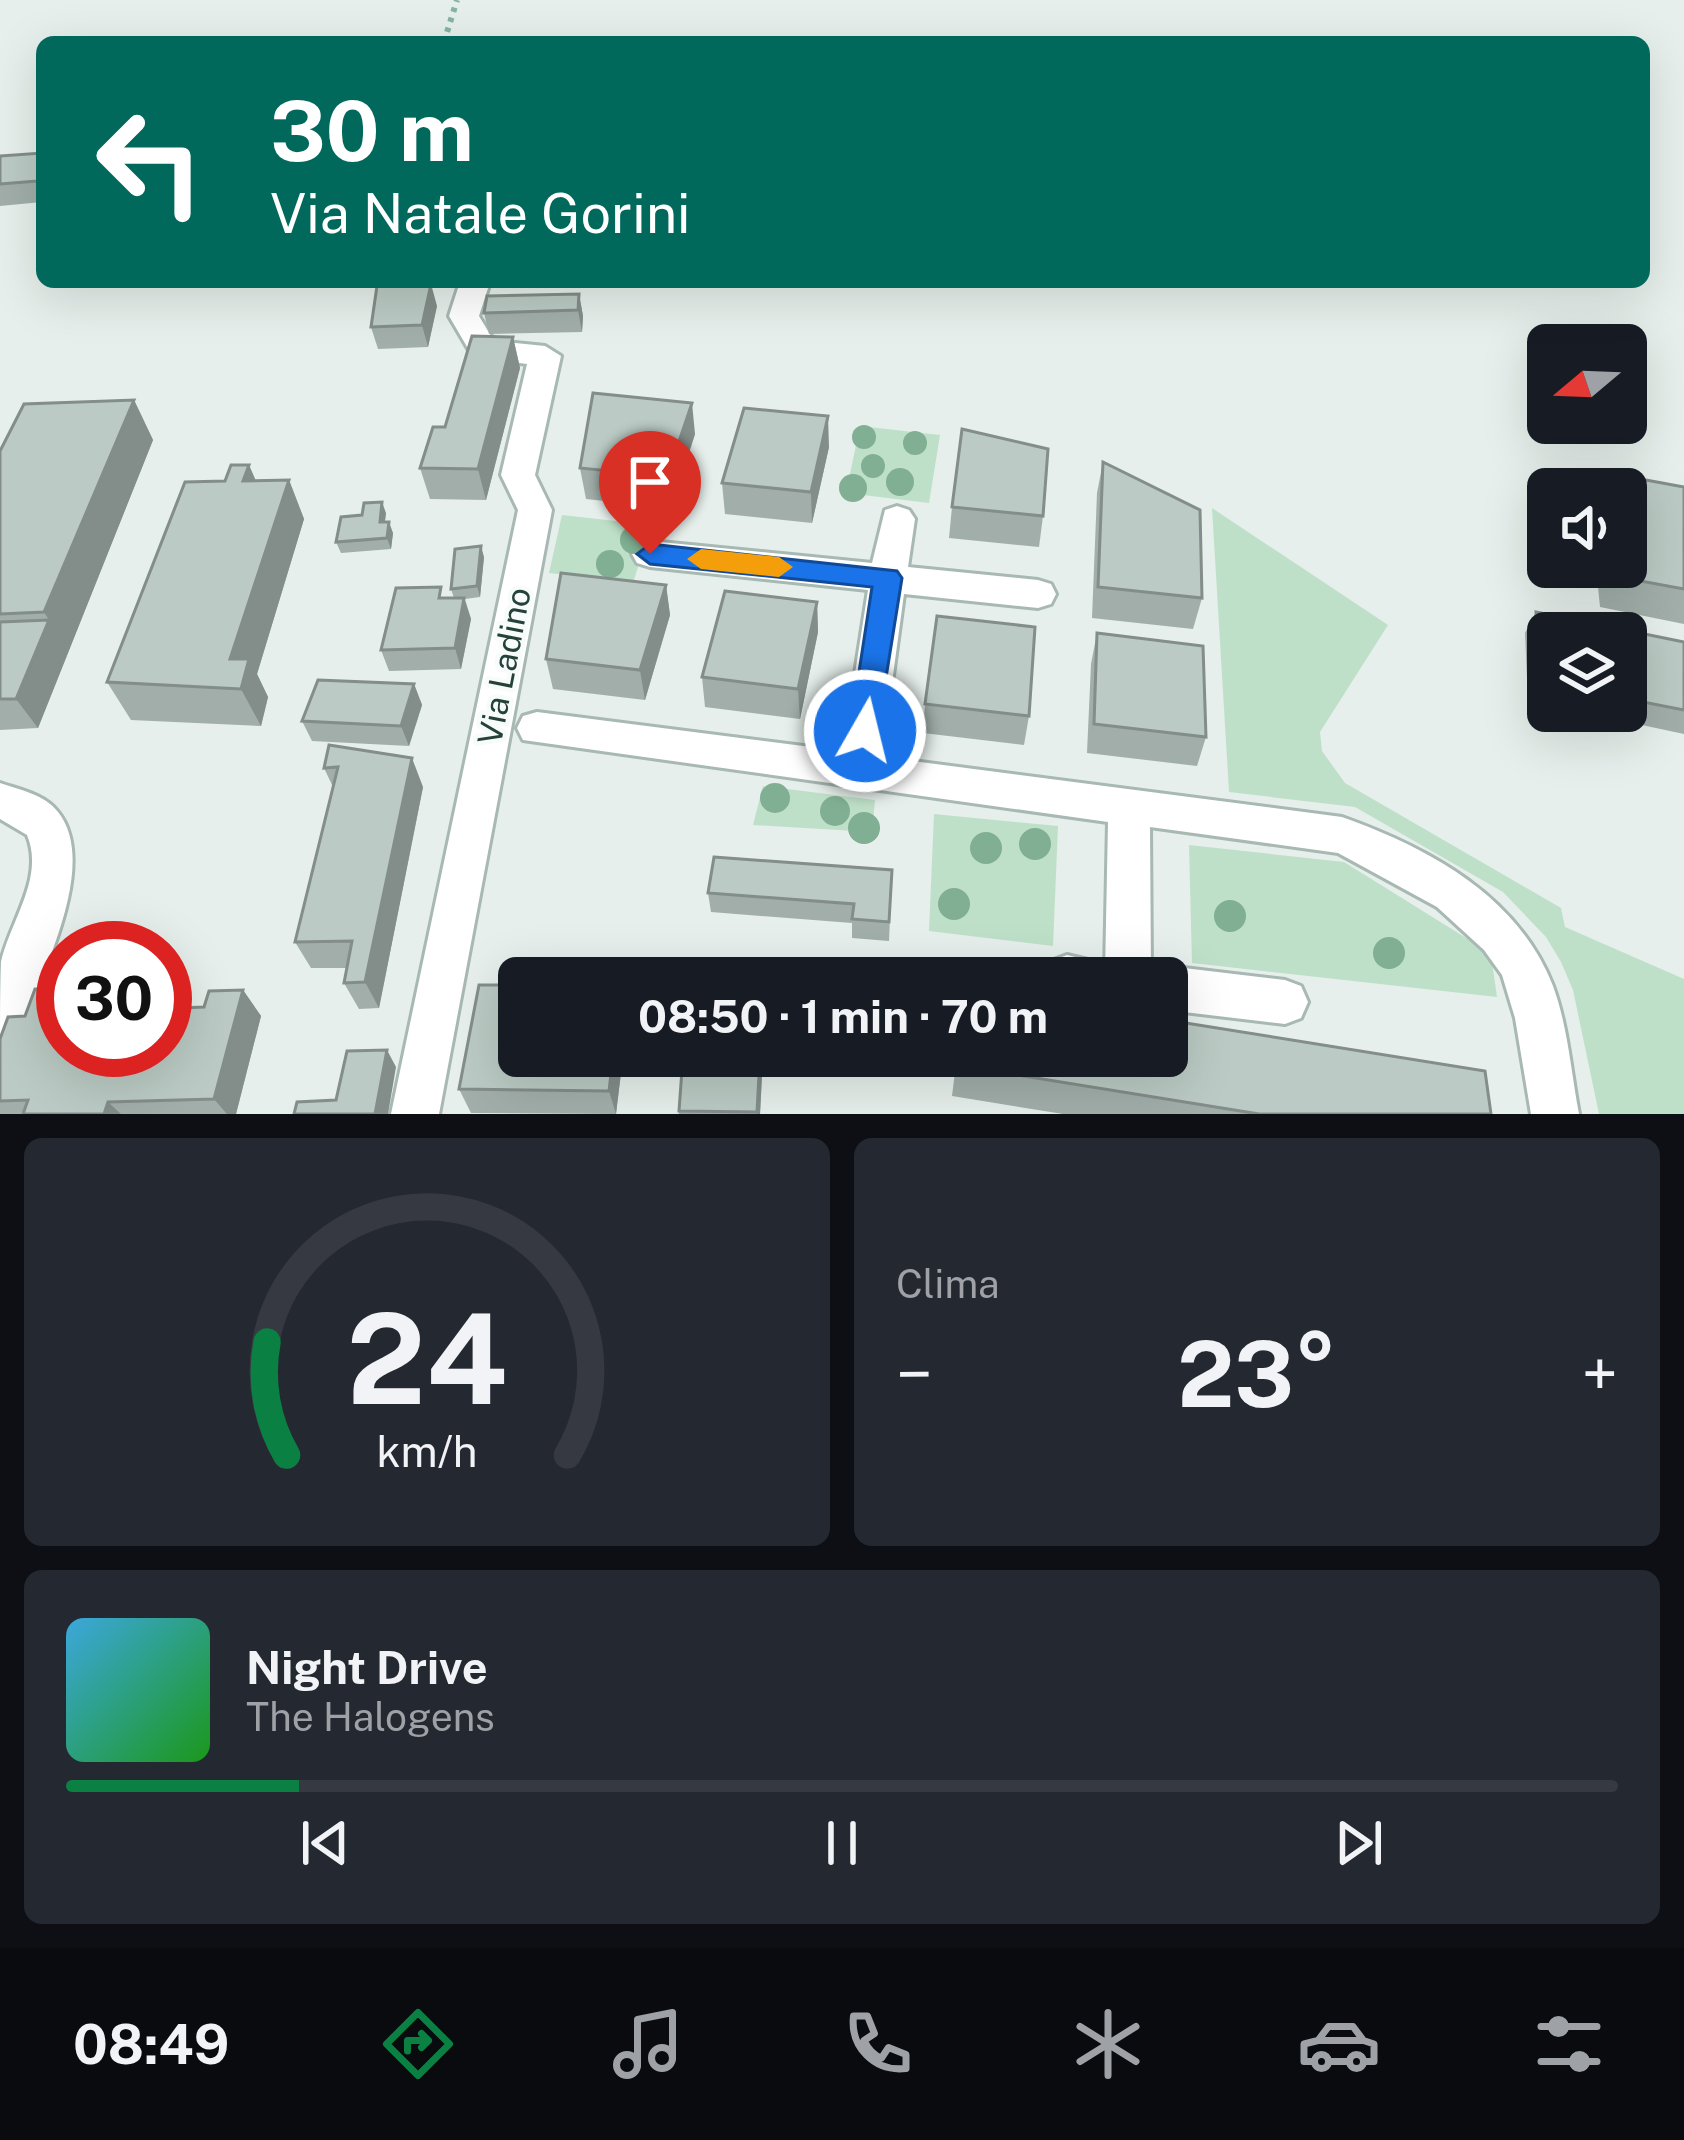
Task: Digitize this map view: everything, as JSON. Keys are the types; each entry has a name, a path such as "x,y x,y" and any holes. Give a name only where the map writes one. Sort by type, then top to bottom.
{"street":[{"name":"Via Ladino","path":"416,1114 535,510 518,475 545,356 484,350 464,316 473,288"},
{"path":"860,770 897,520"},
{"path":"650,554 1038,594"},
{"path":"537,728 1342,835 1459,900 1497,932 1531,988 1555,1114"},
{"path":"0,801 24,807 41,821 56,860 0,1025"},
{"path":"1128,957 1130,804"},
{"path":"1188,990 1285,1002"}],"path":[{"path":"446,36 457,0"}],"green space":[{"path":"860,426 940,435 929,503 846,493"},
{"path":"1212,508 1388,625 1320,732 1322,751 1345,783 1561,908 1565,927 1684,979 1684,1114 1599,1114 1573,990 1561,962 1546,937 1503,892 1355,807 1229,792"},
{"path":"562,515 651,525 633,583 549,573"},
{"path":"763,786 875,800 872,832 753,825"},
{"path":"934,814 1058,826 1053,946 929,931"},
{"path":"1189,845 1344,862 1471,941 1492,962 1497,997 1192,963"}],"building":[{"path":"36,153 36,181 0,184 0,156"},
{"path":"377,288 430,288 422,325 371,327"},
{"path":"579,294 578,310 484,313 487,296"},
{"path":"472,336 513,337 478,469 420,468 433,427 445,427"},
{"path":"593,393 692,403 667,477 580,468"},
{"path":"134,400 44,612 0,614 0,451 24,404"},
{"path":"744,408 828,416 811,492 722,483"},
{"path":"962,429 1048,449 1043,516 952,507"},
{"path":"1103,462 1200,510 1202,598 1098,587"},
{"path":"231,465 249,465 243,481 289,480 230,659 249,659 241,689 107,682 185,482 225,481"},
{"path":"1647,480 1684,487 1684,589 1647,582"},
{"path":"382,502 380,522 389,522 387,538 336,542 341,517 362,515 364,503"},
{"path":"481,546 477,586 451,589 455,549"},
{"path":"561,573 666,585 640,670 546,659"},
{"path":"441,587 439,598 464,598 455,648 381,650 396,588"},
{"path":"725,591 817,602 798,689 702,677"},
{"path":"937,616 1035,627 1029,716 925,704"},
{"path":"49,620 16,699 0,699 0,622"},
{"path":"1097,633 1203,646 1206,737 1094,724"},
{"path":"1647,634 1684,642 1684,710 1647,703"},
{"path":"318,680 414,684 401,726 302,721"},
{"path":"329,745 412,758 365,982 344,983 352,941 295,942 338,767 324,768"},
{"path":"714,857 892,870 889,922 852,919 854,904 708,893"},
{"path":"479,985 498,985 498,1077 611,1077 609,1091 459,1089"},
{"path":"36,989 36,1077 192,1077 192,1007 204,1007 209,991 243,990 214,1099 108,1102 104,1114 23,1114 28,1100 0,1101 0,1039 8,1017 25,1016"},
{"path":"1188,1023 1485,1071 1491,1114 1259,1114 1030,1077 1188,1077"},
{"path":"387,1050 375,1114 294,1114 297,1102 336,1100 347,1051"},
{"path":"681,1077 759,1077 757,1112 679,1111"}],"slow traffic":[{"path":"701,559 779,567"}],"route":[{"path":"650,554 888,578 865,731"}]}
